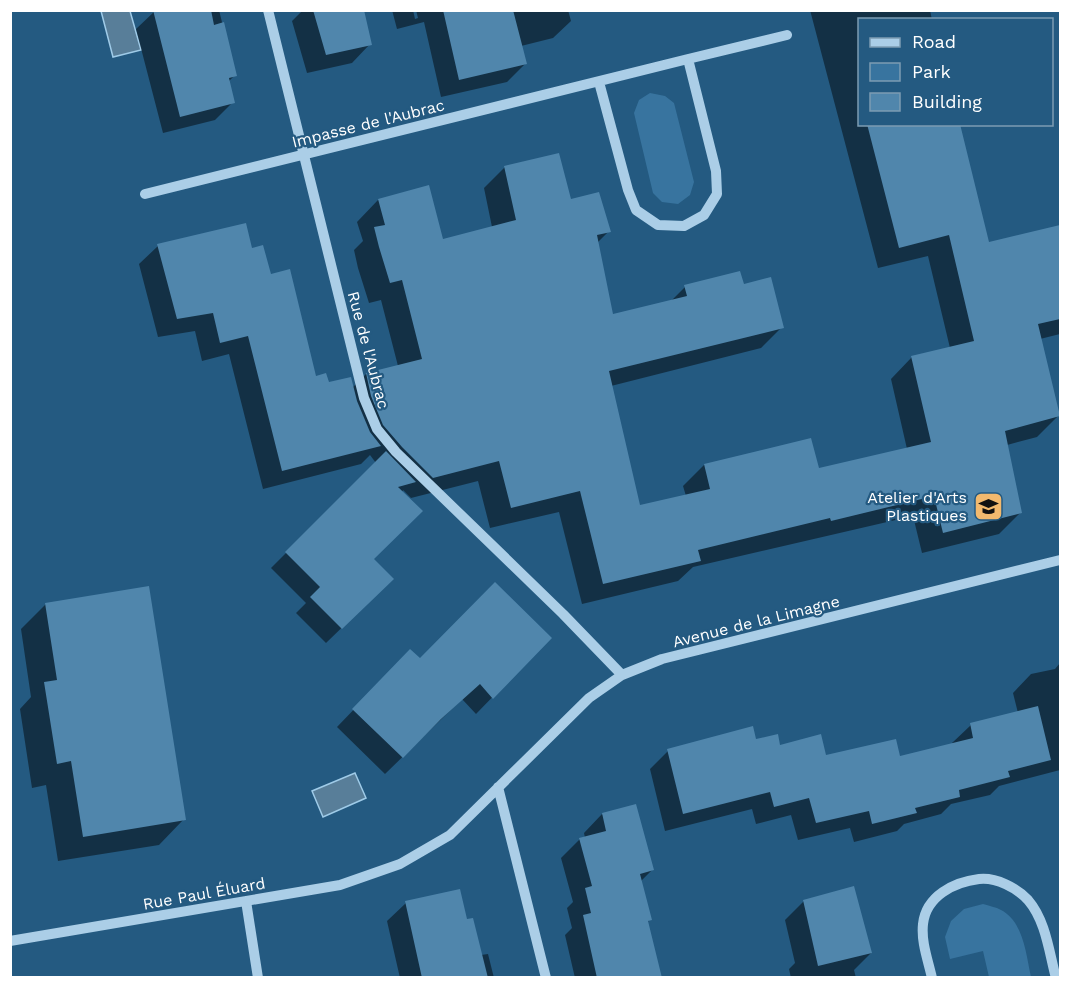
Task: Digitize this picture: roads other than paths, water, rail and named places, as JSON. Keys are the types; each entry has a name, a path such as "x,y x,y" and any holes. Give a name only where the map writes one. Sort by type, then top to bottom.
{"street":[{"name":"Rue de l'Aubrac","path":"268,10 364,398 377,429 396,452 622,675"},
{"name":"Impasse de l'Aubrac","path":"145,194 787,34"},
{"path":"599,82 627,190 636,210 658,225 684,226 704,215 717,194 716,171 688,59"},
{"name":"Avenue de la Limagne","path":"498,787 589,698 622,675 662,660 1060,560"},
{"path":"498,787 546,978"},
{"name":"Rue Paul Éluard","path":"10,941 340,885 400,864 450,835 498,787"},
{"path":"932,978 923,941 923,922 928,907 938,895 953,886 980,878 1005,884 1018,891 1028,901 1042,925 1056,978"},
{"path":"246,902 258,978"}],"place":[{"name":"Atelier d'Arts Plastiques","path":"988,506"}]}
